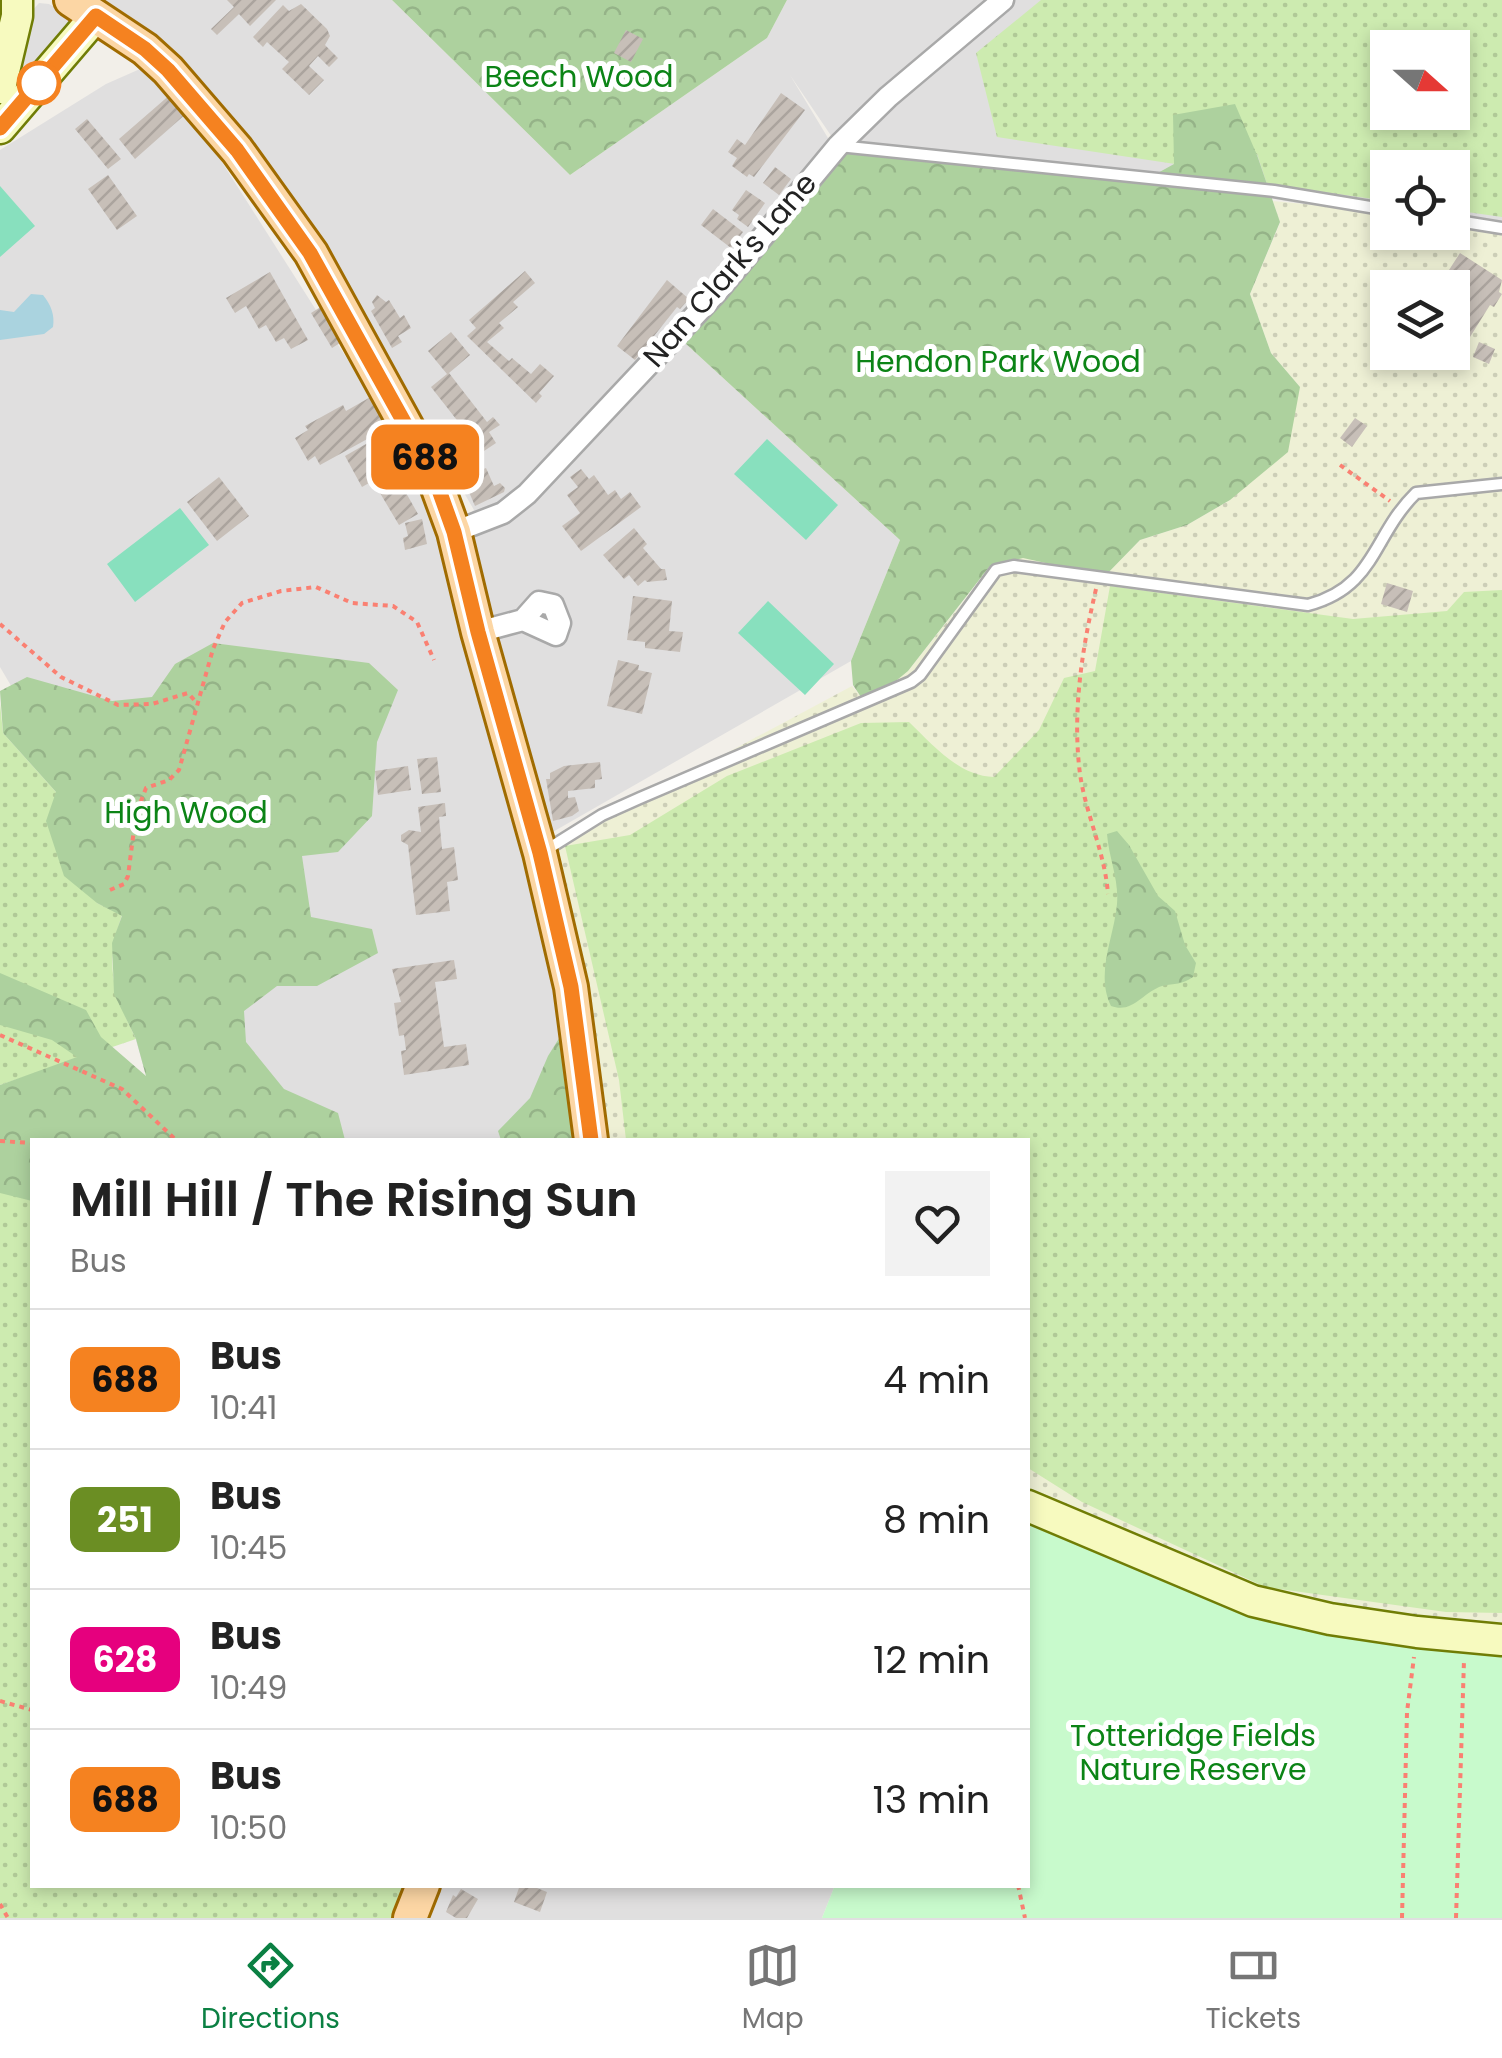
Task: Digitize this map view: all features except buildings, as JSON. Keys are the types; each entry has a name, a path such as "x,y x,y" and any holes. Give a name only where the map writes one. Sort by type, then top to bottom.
{"main road":[{"path":"0,88 23,5"},
{"path":"0,128 84,8 145,49 168,70 237,150 310,253 423,453 454,532 540,853 571,987 592,1138"},
{"path":"1030,1507 1253,1601 1330,1619 1502,1640"},
{"path":"410,1918 423,1888"}],"street":[{"name":"Nan Clark's Lane","path":"454,532 502,513 526,494 716,293 838,146 888,97 1003,0"},
{"path":"478,632 523,620"}],"lane":[{"path":"838,146 1274,191 1370,207"},
{"path":"1470,223 1502,228"},
{"path":"540,853 640,798 910,682 920,674 996,570 1014,566 1100,575 1308,605 1347,590 1360,577 1416,493 1502,484"}],"path":[{"path":"1340,465 1402,509"},
{"path":"1100,575 1085,639 1078,726 1080,774 1107,874 1108,894"},
{"path":"110,890 124,884 128,876 136,814 146,788 169,780 179,770 213,649 242,603 316,586 352,603 386,604 417,622 434,660"},
{"path":"0,624 60,677 128,706 152,704 188,693 196,702"},
{"path":"0,1035 122,1089 174,1138"},
{"path":"0,1141 30,1143"},
{"path":"1402,1918 1407,1712 1416,1642"},
{"path":"1456,1918 1464,1662"},
{"path":"0,1701 30,1709"},
{"path":"1019,1888 1025,1918"},
{"path":"0,1904 8,1918"}],"shaded area":[{"path":"102,0 392,0 570,175 767,38 787,0 1502,0 1502,237 1470,232 1470,150 1370,150 1370,216 1190,184 838,146 790,75 831,143 673,332 900,540 851,661 544,837 614,1138 179,1138 147,1079 97,903 131,798 20,701 0,667 0,150 106,84 140,69 151,72 178,93 454,527 474,510 288,189 156,40"},
{"path":"39,3 49,4 75,19 18,93 12,82 32,11"},
{"path":"422,1888 834,1888 822,1918 410,1918"}],"green space":[{"name":"Beech Wood","path":"392,0 787,0 767,38 570,175"},
{"path":"1041,0 1502,0 1502,217 1470,212 1470,150 1370,150 1370,199 1267,184 1257,154 1175,164 997,137 976,53"},
{"name":"Hendon Park Wood","path":"1235,104 1280,222 1250,294 1271,353 1300,387 1288,452 1230,500 1187,525 1140,540 1105,576 1023,558 990,566 908,671 886,689 863,700 853,685 851,661 900,540 673,332 838,146 1147,179 1174,164 1173,115"},
{"path":"0,186 35,226 0,257"},
{"path":"1273,201 1370,210 1370,250 1470,250 1470,227 1502,234 1502,1640 1330,1619 1030,1507 1030,1138 591,1138 540,853 852,686 863,699 908,671 992,565 1024,557 1105,576 1140,540 1187,525 1230,500 1300,387 1271,353 1250,294 1280,223"},
{"path":"767,439 838,505 806,540 734,474"},
{"path":"180,508 209,545 135,602 107,564"},
{"path":"1110,586 1353,619 1447,611 1464,592 1502,590 1502,1613 1446,1612 1265,1587 1082,1502 1030,1469 1030,1138 626,1138 619,1080 565,846 630,835 727,776 861,723 909,722 958,765 994,777 1039,730 1064,678 1095,671"},
{"path":"768,601 834,664 805,695 738,633"},
{"name":"High Wood","path":"213,643 369,663 398,690 377,742 372,816 338,852 302,856 311,917 372,929 378,953 317,986 277,986 244,1011 246,1042 284,1089 338,1113 344,1138 30,1138 30,1200 0,1193 0,1085 77,1057 52,1040 0,1025 0,973 86,1010 101,1037 146,1076 136,1039 114,994 112,943 122,916 97,903 64,876 46,821 56,792 3,733 0,691 27,677 112,701 152,697 175,664"},
{"path":"0,703 3,733 56,792 97,903 122,915 112,965 117,993 136,1039 0,1085"},
{"path":"1117,831 1158,896 1175,911 1185,945 1196,963 1189,980 1162,986 1132,1005 1119,1008 1111,1006 1105,981 1117,895 1107,834"},
{"path":"563,1032 593,1138 500,1138 498,1131 530,1098"},
{"path":"0,1138 30,1140 30,1888 422,1888 410,1918 0,1918"},
{"name":"Totteridge Fields Nature Reserve","path":"1030,1507 1253,1601 1502,1640 1502,1918 822,1918 834,1888 1030,1888"}],"water":[{"path":"31,294 46,299 53,314 53,327 44,334 0,340 0,310 14,312"}],"bus line":[{"name":"688","path":"0,128 96,16 168,70 237,150 336,294 423,453 454,532 540,853 571,987 591,1138"}]}
